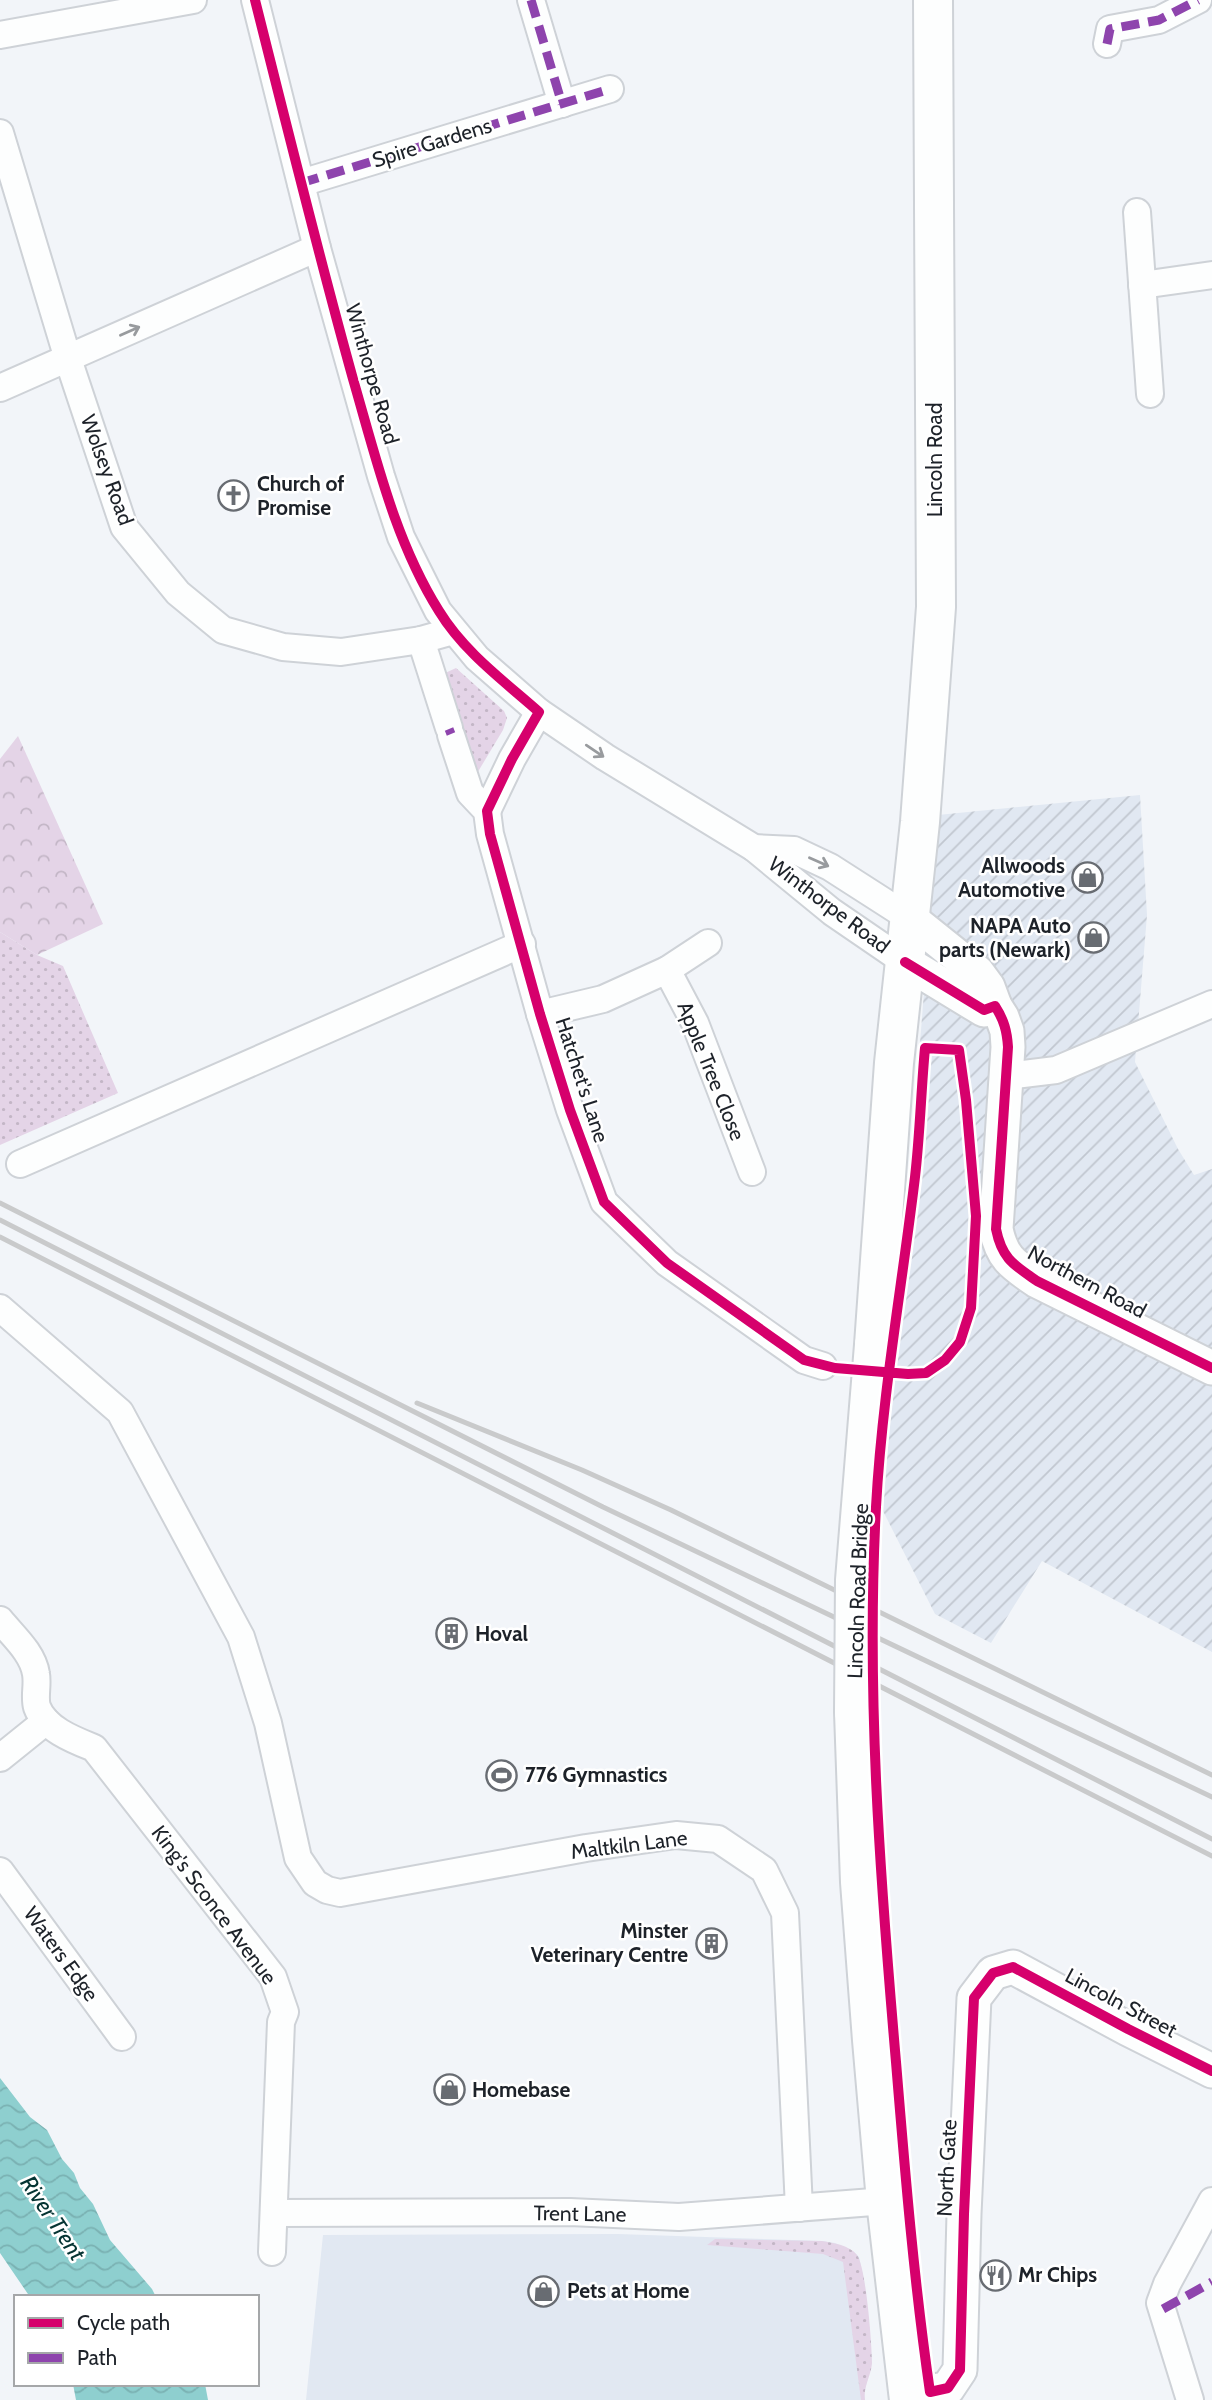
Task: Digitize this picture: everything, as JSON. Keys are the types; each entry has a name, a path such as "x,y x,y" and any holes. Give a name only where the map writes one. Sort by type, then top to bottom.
{"main road":[{"name":"Lincoln Road","path":"905,962 911,919 936,607 933,0"},
{"name":"Lincoln Road Bridge","path":"905,962 894,1063 855,1580 854,1712 860,1882 886,2201 909,2400"}],"street":[{"path":"0,35 193,0"},
{"name":"Winthorpe Road","path":"255,0 317,248 381,476 401,537 438,611 477,658 539,712 615,764 754,848 832,912 905,962"},
{"path":"531,0 562,104"},
{"path":"1107,44 1110,29 1159,20 1198,0"},
{"name":"Spire Gardens","path":"301,183 610,89"},
{"name":"Wolsey Road","path":"0,134 68,359 124,527 178,593 223,630 283,647 341,652 421,640 453,631"},
{"path":"1137,212 1150,394"},
{"path":"0,388 317,248"},
{"path":"1142,285 1212,275"},
{"name":"Hatchet's Lane","path":"421,640 470,793 486,811 540,1014 570,1110 604,1202 667,1263 804,1360 823,1366"},
{"path":"486,811 539,712"},
{"name":"Winthorpe Road","path":"754,848 794,850 831,867 911,919"},
{"name":"Northern Road","path":"911,919 977,972 988,986 1007,1031 996,1229 1000,1248 1013,1265 1037,1281 1212,1368"},
{"path":"540,1014 603,999 667,970 708,943"},
{"path":"20,1164 522,944"},
{"path":"905,962 984,1010 995,1006"},
{"name":"Apple Tree Close","path":"667,970 695,1023 752,1172"},
{"path":"1006,1076 1056,1070 1212,1004"},
{"name":"Maltkiln Lane","path":"0,1308 120,1412 242,1637 268,1723 298,1858 315,1883 340,1893 586,1848 676,1835 718,1839 764,1870 785,1913 799,2208"},
{"path":"0,1620 29,1654 36,1674 36,1706 46,1721 0,1758"},
{"name":"King's Sconce Avenue","path":"46,1721 72,1739 94,1748 273,1977 285,2012 281,2022 272,2252"},
{"name":"Waters Edge","path":"0,1871 122,2037"},
{"name":"Lincoln Street","path":"1013,1967 1212,2071"},
{"name":"North Gate","path":"915,2400 930,2392 951,2394 960,2370 974,1998 993,1973 1013,1967"},
{"name":"Trent Lane","path":"274,2213 570,2212 679,2217 886,2201"},
{"path":"1190,2400 1160,2302 1212,2201"}],"shaded area":[{"path":"1140,795 1147,915 1135,1062 1178,1149 1194,1175 1212,1169 1212,1652 1042,1561 991,1643 935,1614 883,1511 938,815"},
{"path":"618,2234 822,2241 835,2243 854,2252 859,2257 864,2280 872,2362 864,2393 865,2400 306,2400 323,2235"}],"green space":[{"path":"456,668 504,711 507,718 503,730 476,775 443,674"},
{"path":"18,736 103,924 37,955 0,932 0,759"},
{"path":"0,932 37,955 63,966 118,1093 0,1145"},
{"path":"715,2239 822,2241 846,2247 857,2255 866,2290 872,2354 865,2400 861,2400 843,2262 823,2254 707,2245"}],"water":[{"name":"River Trent","path":"0,2078 30,2117 47,2130 62,2159 74,2173 80,2188 93,2204 110,2240 155,2295 29,2295 0,2253"},
{"path":"73,2386 205,2386 208,2400 76,2400"}],"railway":[{"path":"0,1203 603,1507 1212,1797"},
{"path":"0,1220 1212,1839"},
{"path":"0,1237 1212,1856"},
{"path":"417,1403 582,1470 671,1510 1212,1775"}],"marked path":[{"path":"531,0 562,104"},
{"path":"1107,44 1110,29 1159,20 1198,0"},
{"path":"301,183 610,89"},
{"path":"449,729 451,734"},
{"path":"1163,2309 1212,2282"}],"cycle path":[{"path":"255,0 340,332 388,498 410,556 439,611 460,640 539,712 487,811 490,834 540,1014 570,1110 604,1202 667,1263 804,1360 835,1368 908,1374 926,1373 945,1360 960,1342 971,1308 976,1216 959,1050 925,1048 915,1177 893,1341 888,1383 883,1424 873,1576 876,1784 885,1923 910,2227 930,2392 948,2388 960,2370 974,1998 993,1973 1013,1967 1212,2071"},
{"path":"905,962 984,1010 995,1006 1001,1016 1008,1047 996,1229 1006,1254 1037,1281 1212,1368"}],"place":[{"name":"Church of Promise","path":"234,496"},
{"name":"Allwoods Automotive","path":"1088,878"},
{"name":"NAPA Auto parts (Newark)","path":"1094,938"},
{"name":"Hoval","path":"452,1634"},
{"name":"776 Gymnastics","path":"502,1775"},
{"name":"Minster Veterinary Centre","path":"711,1943"},
{"name":"Homebase","path":"449,2090"},
{"name":"Mr Chips","path":"995,2275"},
{"name":"Pets at Home","path":"544,2291"}]}
